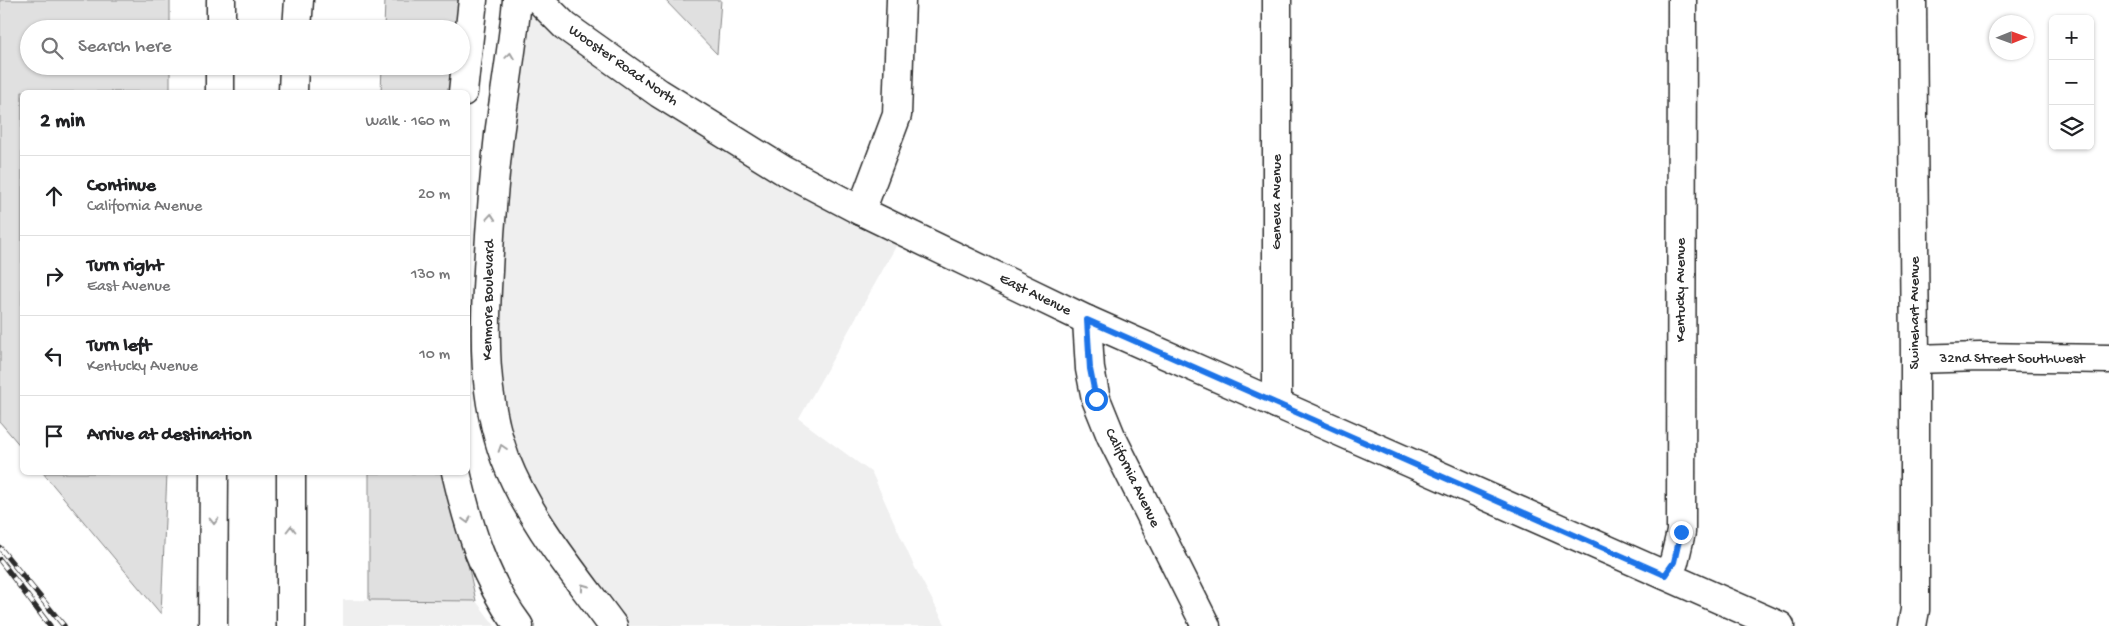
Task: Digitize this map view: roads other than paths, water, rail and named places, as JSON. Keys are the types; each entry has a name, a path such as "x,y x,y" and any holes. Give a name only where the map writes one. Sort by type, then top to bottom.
{"main road":[{"path":"221,0 221,20"},
{"path":"297,20 299,0"},
{"path":"470,28 473,0"},
{"name":"Kenmore Boulevard","path":"518,0 499,137 485,320 487,373 493,420 506,459 538,524 613,626"},
{"name":"Wooster Road North","path":"539,0 565,26 610,59 711,126"},
{"path":"861,211 897,115 901,0"},
{"name":"Geneva Avenue","path":"1277,0 1277,404"},
{"name":"Kentucky Avenue","path":"1665,575 1674,562 1681,532 1682,0"},
{"name":"Swinehart Avenue","path":"1912,0 1915,359 1915,600 1912,626"},
{"path":"220,75 220,90"},
{"path":"293,90 294,75"},
{"path":"463,90 465,75"},
{"name":"East Avenue","path":"711,126 783,170 861,211 1087,320 1665,575 1744,618 1780,626"},
{"name":"California Avenue","path":"1087,320 1090,369 1096,399 1111,436 1206,626"},
{"name":"32nd Street Southwest","path":"1915,359 1980,357 2109,359"},
{"path":"213,626 214,475"},
{"path":"291,475 291,626"},
{"path":"457,475 468,524 489,578 519,626"}],"railway":[{"path":"0,548 64,626"},
{"path":"0,560 50,626"}]}
